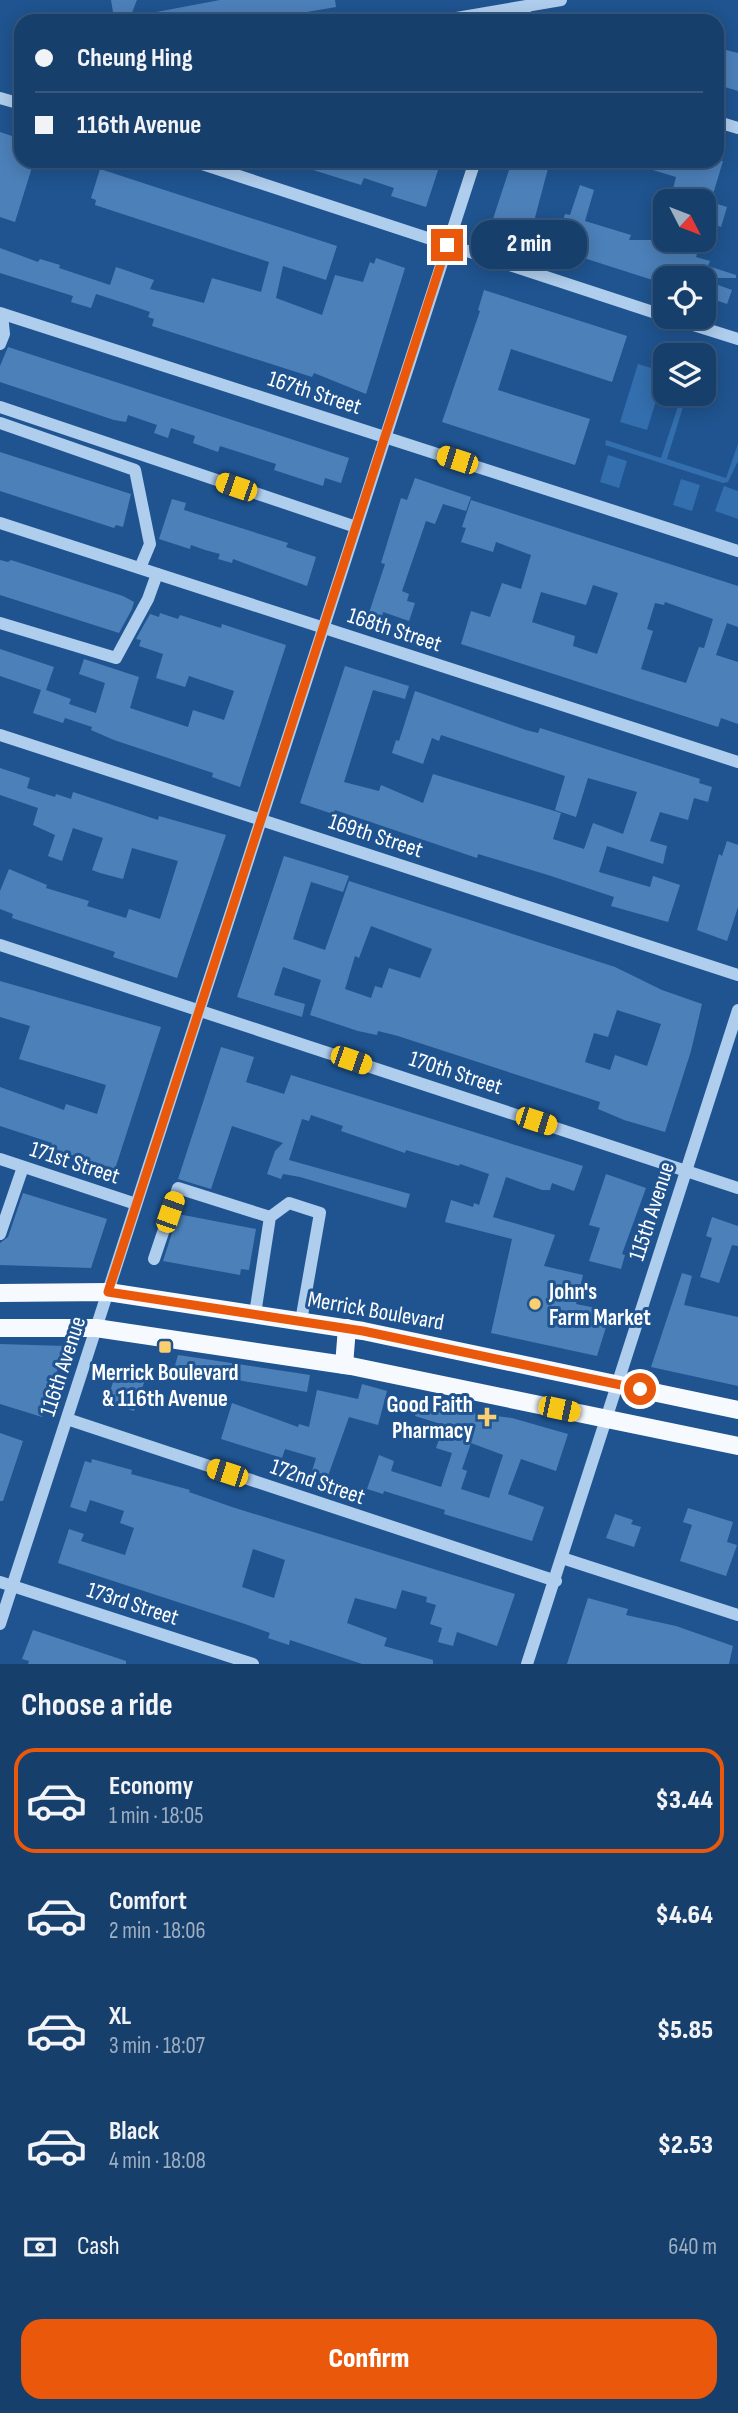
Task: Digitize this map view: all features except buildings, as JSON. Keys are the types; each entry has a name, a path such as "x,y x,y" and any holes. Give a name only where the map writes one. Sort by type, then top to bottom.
{"main road":[{"name":"Merrick Boulevard","path":"0,1293 108,1292 347,1328 738,1410"},
{"path":"0,1328 96,1328 344,1365 738,1447"},
{"path":"344,1365 347,1328"}],"street":[{"path":"482,14 561,0"},
{"path":"524,14 526,7"},
{"path":"214,168 653,312"},
{"name":"116th Avenue","path":"0,1624 6,1584 67,1419 473,168"},
{"path":"0,344 4,334 1,314"},
{"name":"167th Street","path":"1,314 738,551"},
{"path":"705,329 738,340"},
{"path":"0,407 356,527"},
{"path":"0,423 135,470 150,544 140,568"},
{"name":"168th Street","path":"0,523 738,762"},
{"path":"0,623 116,659 148,599 157,574"},
{"name":"169th Street","path":"0,735 738,975"},
{"name":"170th Street","path":"0,945 738,1188"},
{"name":"115th Avenue","path":"527,1664 556,1581 738,1010"},
{"name":"171st Street","path":"0,1159 136,1204"},
{"path":"0,1234 23,1167"},
{"path":"153,1259 178,1188 270,1217"},
{"path":"255,1314 270,1217 289,1203 320,1213 301,1321"},
{"name":"172nd Street","path":"67,1419 556,1581"},
{"path":"562,1558 738,1615"},
{"name":"173rd Street","path":"6,1584 253,1664"}],"shaded area":[{"path":"638,364 653,368 654,406 647,430 620,422"},
{"path":"678,406 683,406 667,459 726,478 738,444 738,461 728,482 723,483 605,445 606,440 661,458"},
{"path":"608,455 627,461 619,488 600,482"},
{"path":"681,479 700,485 692,511 673,505"},
{"path":"724,486 738,491 738,519 715,511"}],"place":[{"name":"John's Farm Market","path":"535,1304"},
{"name":"Merrick Boulevard & 116th Avenue","path":"165,1347"},
{"name":"Good Faith Pharmacy","path":"487,1417"}],"route":[{"path":"447,245 108,1292 363,1331 640,1389"}]}
